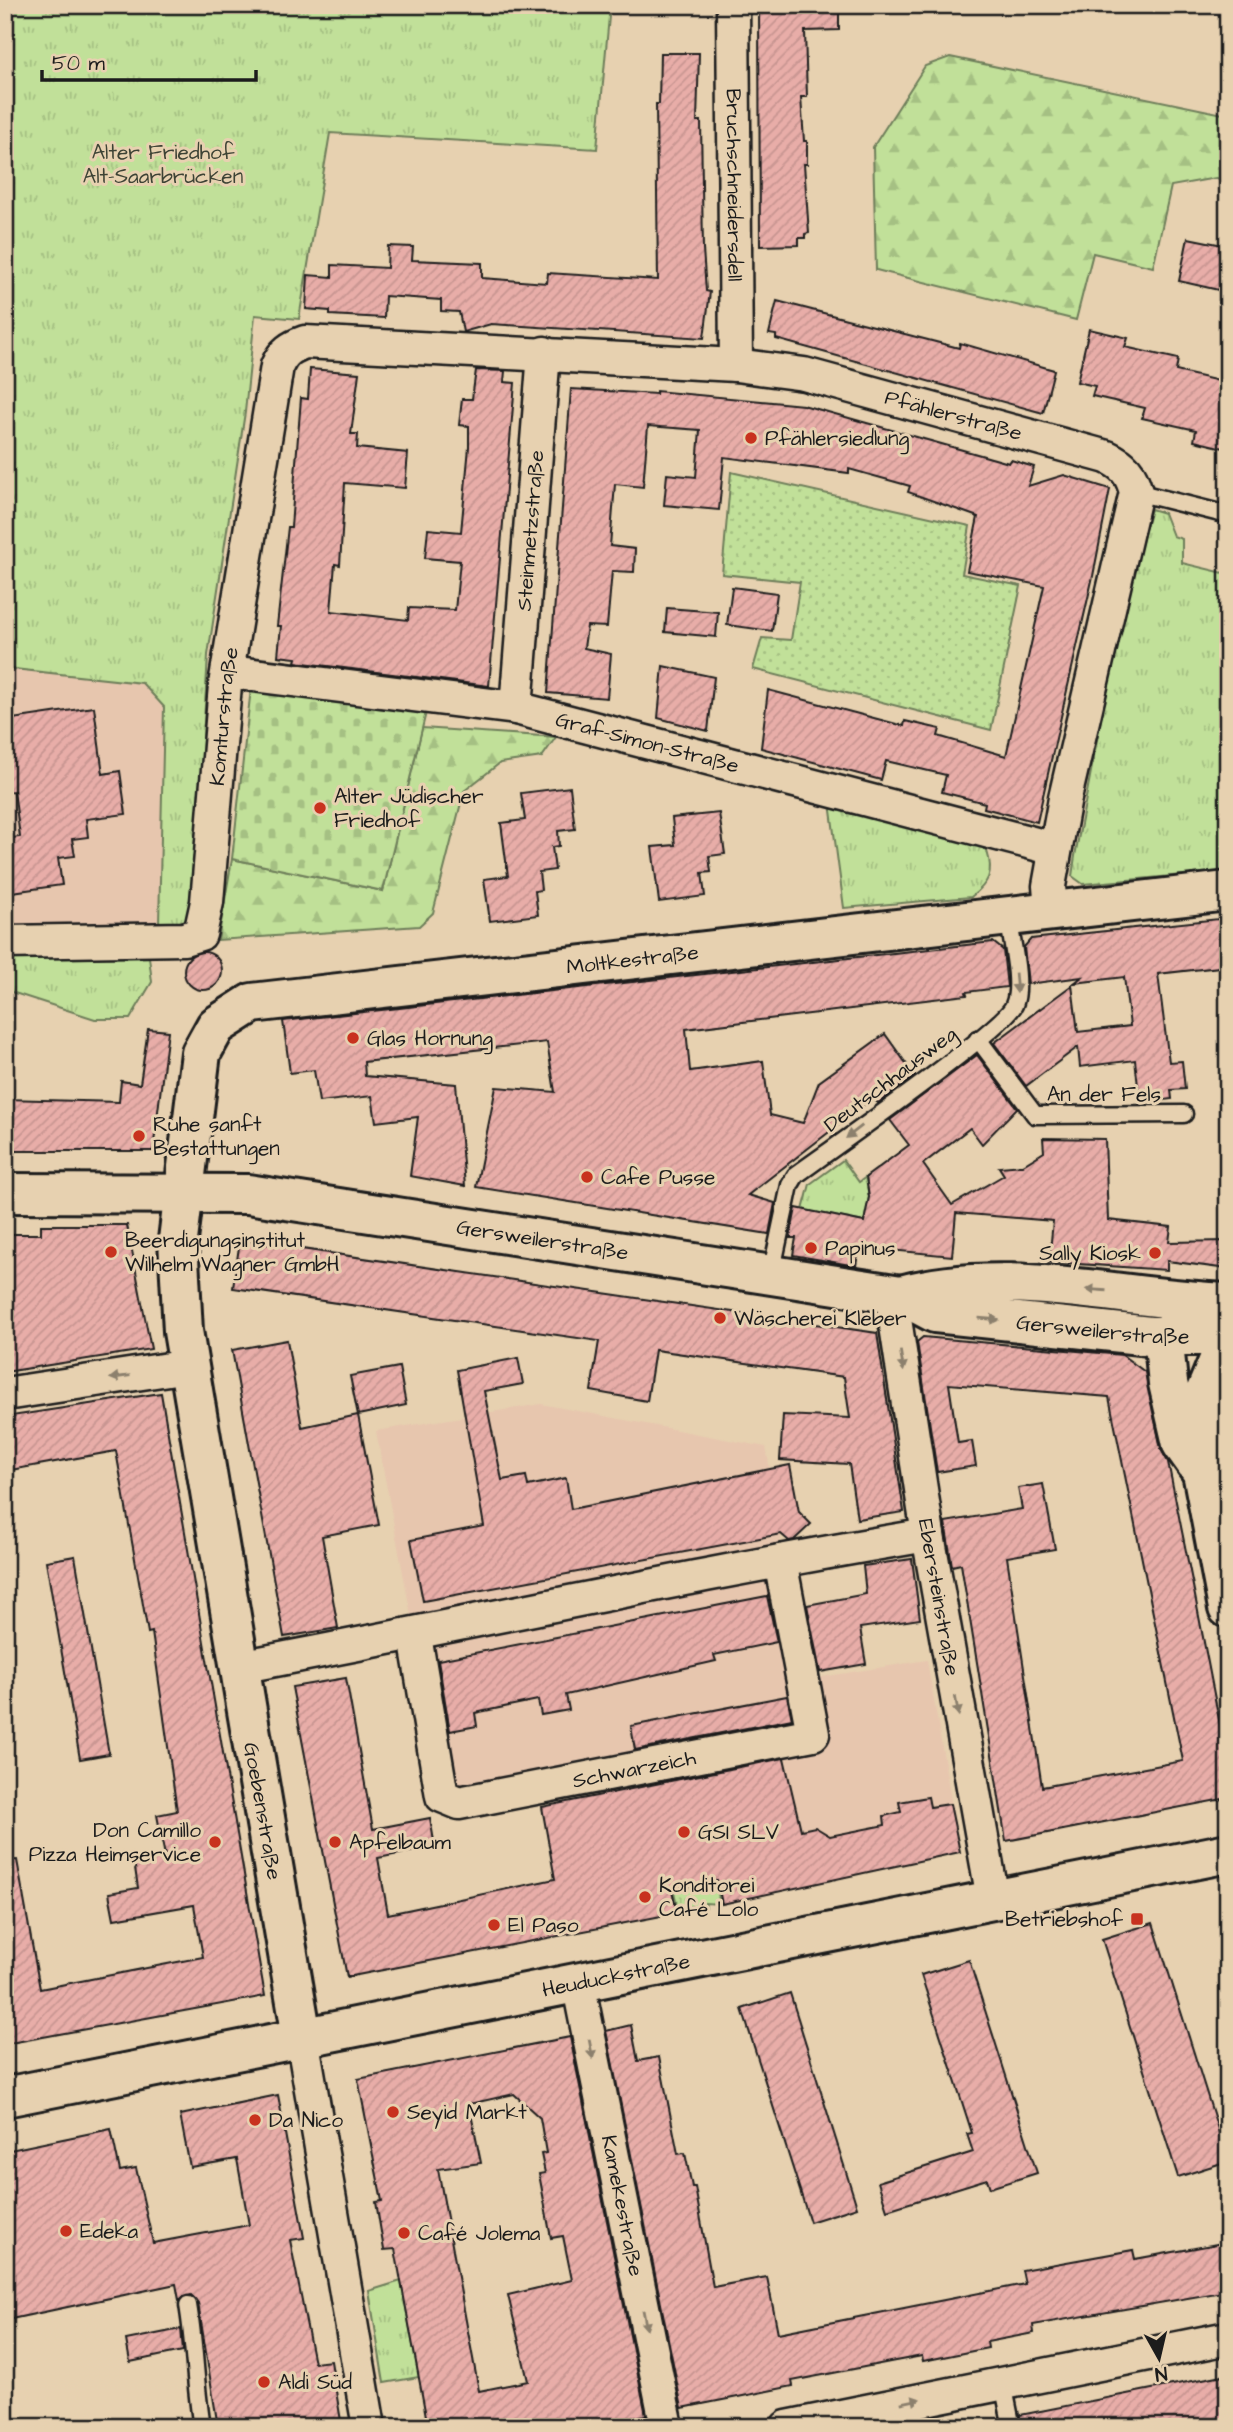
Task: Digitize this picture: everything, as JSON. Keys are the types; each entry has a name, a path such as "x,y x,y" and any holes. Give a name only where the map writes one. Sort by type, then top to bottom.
{"street":[{"name":"Bruchschneidersdell","path":"733,5 736,365"},
{"name":"Komturstraße","path":"5,942 184,939 200,934 204,924 225,685 230,672 277,366 282,355 291,347 305,342 325,342"},
{"name":"Pfählerstraße","path":"325,342 736,365 804,374 1107,457 1123,465 1132,478 1136,492"},
{"name":"Steinmetzstraße","path":"516,708 544,353"},
{"path":"1051,910 1049,886 1055,849 1136,492"},
{"name":"Graf-Simon-Straße","path":"230,672 516,708 1055,849"},
{"name":"Moltkestraße","path":"183,1193 201,1053 216,1026 253,1003 1228,891"},
{"name":"Gersweilerstraße","path":"5,1193 248,1194 896,1294 937,1285 978,1283 1195,1318"},
{"name":"Goebenstraße","path":"183,1193 178,1258 188,1366 369,2427"},
{"name":"Ebersteinstraße","path":"896,1294 928,1535 993,1899"},
{"path":"1195,1318 1165,1354 1168,1383 1182,1444 1202,1472"},
{"path":"1228,1354 1218,1362 1205,1394 1207,1440 1202,1472 1228,1608"},
{"path":"5,1394 188,1366"},
{"path":"239,1667 415,1636 780,1561 928,1535"},
{"name":"Schwarzeich","path":"415,1636 442,1796 458,1803 813,1734 780,1561"},
{"name":"Heuduckstraße","path":"5,2097 1228,1853"},
{"name":"Kamekestraße","path":"578,1982 667,2427"},
{"path":"793,2426 1228,2338"}],"lane":[{"path":"1136,492 1228,514"},
{"name":"Deutschhausweg","path":"771,1274 789,1185 796,1175 978,1039 1012,1009 1017,996 1008,915"},
{"name":"An der Fels","path":"978,1039 1035,1115 1184,1114"},
{"path":"188,2305 196,2348 196,2390 202,2427"},
{"path":"1003,2383 1010,2418"}],"shaded area":[{"path":"5,668 142,683 164,708 159,924 5,926"},
{"path":"541,1404 766,1447 781,1534 780,1561 803,1680 927,1660 960,1852 722,1904 717,1880 672,1890 646,1768 459,1803 415,1636 376,1431"}],"green space":[{"name":"Alter Friedhof Alt-Saarbrücken","path":"5,5 610,5 597,149 330,133 299,319 255,315 245,412 208,655 192,924 159,924 164,707 142,683 5,668"},
{"path":"950,57 1228,115 1228,180 1216,178 1171,186 1153,267 1093,253 1076,320 876,270 873,147 925,66"},
{"path":"731,472 970,526 962,574 1021,586 991,730 753,669 762,638 791,640 800,582 722,574"},
{"path":"1151,509 1164,513 1173,536 1182,539 1182,563 1228,574 1228,871 1083,884 1072,876 1075,856 1118,629"},
{"name":"Alter Jüdischer Friedhof","path":"251,688 427,708 383,891 232,859"},
{"path":"422,728 556,737 542,757 500,763 464,791 433,913 419,926 218,940 232,859 383,891"},
{"path":"830,803 978,844 987,851 990,872 986,882 971,897 844,908"},
{"path":"149,957 152,982 130,1019 95,1019 5,990 5,958"},
{"path":"843,1160 859,1182 866,1177 869,1197 864,1222 803,1210 810,1184"},
{"path":"716,1882 720,1904 705,1903 706,1907 693,1910 692,1906 685,1907 685,1912 678,1913 674,1891"},
{"path":"401,2281 419,2377 384,2383 369,2291"}],"building":[{"path":"759,5 839,5 839,30 805,31 807,97 801,97 804,141 807,141 807,164 804,164 809,233 805,234 805,238 799,238 799,245 760,246"},
{"path":"660,53 699,53 697,121 701,121 703,249 706,291 710,292 704,338 491,324 463,332 459,312 441,311 441,300 385,296 384,318 330,315 330,311 306,309 308,275 332,277 332,265 387,268 388,246 413,247 412,260 482,263 482,278 547,283 548,273 658,280 656,104 659,104"},
{"path":"1188,238 1228,246 1228,281 1225,280 1223,291 1179,281"},
{"path":"777,301 959,348 960,343 1054,370 1043,413 776,339 776,335 769,334"},
{"path":"1089,329 1128,338 1125,347 1178,359 1176,371 1228,383 1228,449 1194,441 1196,430 1142,418 1145,408 1092,396 1095,386 1077,382"},
{"path":"310,369 359,373 351,434 358,434 357,448 408,453 405,488 345,483 340,565 335,564 331,611 408,620 409,608 455,610 460,561 425,558 428,529 461,532 469,447 469,426 459,425 462,399 472,399 476,370 505,371 504,382 515,383 489,686 295,662 296,658 278,656 281,626 277,626 288,527 291,527 301,398 308,399"},
{"path":"571,389 656,394 656,391 803,405 1009,463 1011,460 1034,467 1028,486 1064,475 1110,489 1037,822 984,808 985,803 942,792 946,775 886,761 881,780 761,748 768,690 904,726 905,721 940,729 938,736 1006,756 1044,586 967,571 978,517 908,492 910,486 849,469 849,473 724,457 719,510 664,505 667,474 696,477 700,430 648,426 643,487 615,484 610,546 635,549 634,572 612,571 607,627 587,626 584,648 611,654 607,698 548,693"},
{"path":"732,587 777,593 772,631 727,625"},
{"path":"667,608 718,612 716,637 665,632"},
{"path":"663,666 714,677 708,731 658,718"},
{"path":"94,707 103,774 120,771 126,814 86,819 88,837 72,839 75,856 58,858 62,885 5,893 5,839 20,837 14,791 5,792 5,720"},
{"path":"570,787 575,829 558,831 559,846 552,847 555,870 539,872 541,890 535,891 538,915 490,921 484,879 508,876 501,823 525,820 521,793"},
{"path":"719,813 725,854 709,856 711,872 702,873 705,896 659,902 652,847 675,845 672,818"},
{"path":"1228,918 1228,966 1158,974 1169,1062 1182,1061 1185,1089 1171,1090 1172,1099 1140,1103 1135,1060 1080,1067 1078,1047 1026,1086 994,1043 1072,985 1078,1032 1130,1026 1124,977 1074,983 1082,977 1028,984 1024,947 1031,939"},
{"path":"993,942 1003,950 1007,987 966,992 967,995 686,1029 690,1071 763,1061 770,1115 803,1123 819,1082 885,1034 915,1076 878,1103 873,1098 748,1195 775,1203 769,1234 476,1187 496,1087 555,1092 547,1042 364,1062 365,1076 456,1084 465,1186 410,1176 418,1117 376,1122 372,1096 319,1102 314,1070 290,1073 283,1021"},
{"path":"203,952 217,957 222,971 217,985 203,990 189,985 184,971 189,957"},
{"path":"148,1029 168,1031 153,1151 5,1151 5,1099 119,1102 121,1081 140,1084"},
{"path":"977,1055 1017,1108 982,1144 970,1128 923,1164 952,1205 1004,1175 999,1167 1023,1165 1044,1152 1043,1138 1105,1139 1108,1220 1171,1227 1169,1242 1228,1241 1228,1269 1167,1261 1167,1270 1049,1262 1053,1221 956,1213 952,1256 859,1247 856,1266 793,1255 796,1238 790,1238 796,1208 864,1222 869,1197 866,1177 909,1145 890,1120"},
{"path":"41,1225 127,1225 151,1349 5,1372 5,1234 41,1234"},
{"path":"240,1240 877,1333 904,1512 857,1519 849,1464 780,1460 783,1415 850,1418 844,1377 655,1350 647,1401 591,1391 599,1341 233,1288"},
{"path":"923,1337 1122,1355 1145,1372 1161,1449 1168,1462 1195,1596 1228,1766 1228,1798 1006,1841 961,1564 952,1566 945,1522 1022,1509 1018,1488 1043,1484 1055,1549 1007,1557 1042,1787 1183,1761 1109,1397 949,1384 958,1443 972,1441 976,1466 937,1472 917,1342"},
{"path":"287,1340 302,1427 358,1415 379,1525 322,1536 338,1628 284,1637 232,1350"},
{"path":"518,1358 523,1384 484,1391 502,1480 526,1476 528,1486 566,1478 571,1509 790,1465 799,1512 811,1524 794,1540 789,1541 781,1534 423,1601 411,1540 484,1526 457,1370"},
{"path":"399,1367 406,1405 358,1415 350,1376"},
{"path":"161,1393 265,1996 5,2044 5,1861 17,1860 40,1989 203,1957 194,1905 114,1919 109,1893 138,1888 134,1861 165,1856 157,1815 177,1811 152,1632 148,1633 116,1451 5,1471 5,1417"},
{"path":"75,1556 109,1754 80,1759 46,1561"},
{"path":"912,1559 920,1619 860,1628 866,1664 820,1672 807,1605 866,1594 863,1566"},
{"path":"767,1596 777,1642 714,1655 716,1661 566,1695 569,1710 541,1715 538,1700 475,1713 477,1726 450,1731 438,1660"},
{"path":"346,1678 373,1829 430,1818 435,1847 378,1858 388,1914 555,1879 542,1807 784,1758 801,1830 815,1827 830,1836 885,1825 884,1816 901,1812 899,1802 928,1797 930,1807 950,1804 960,1852 722,1904 717,1880 672,1890 677,1913 347,1977 292,1687"},
{"path":"787,1696 792,1719 635,1750 631,1726"},
{"path":"1153,1923 1228,2161 1178,2177 1102,1939"},
{"path":"969,1960 1037,2173 990,2188 987,2179 887,2210 878,2182 973,2152 967,2134 972,2133 921,1975"},
{"path":"790,1993 857,2207 810,2222 742,2009"},
{"path":"631,2025 638,2061 659,2057 678,2154 685,2153 692,2187 695,2187 713,2287 767,2277 778,2333 1025,2284 1022,2270 1133,2250 1135,2259 1228,2242 1228,2291 1033,2325 1034,2333 987,2342 988,2348 923,2361 922,2356 792,2381 793,2386 682,2408 606,2031"},
{"path":"570,2037 646,2415 588,2427 428,2427 395,2249 384,2250 376,2202 382,2201 358,2079","holes":["514,2094 540,2118 546,2153 541,2154 545,2173 539,2174 551,2238 563,2236 572,2280 508,2295 528,2381 479,2391 438,2169 481,2163 469,2104"]},
{"path":"278,2095 304,2238 290,2240 314,2363 331,2361 342,2427 218,2427 198,2303 191,2295 179,2300 176,2284 11,2319 5,2293 5,2151 111,2129 120,2171 136,2168 153,2243 249,2225 237,2159 190,2167 180,2115"},
{"path":"181,2329 183,2351 130,2362 126,2340"},
{"path":"1228,2374 1228,2427 1020,2427 1020,2415"}],"place":[{"name":"Pfählersiedlung","path":"751,438"},
{"name":"Alter Jüdischer Friedhof","path":"320,808"},
{"name":"Glas Hornung","path":"353,1038"},
{"name":"Ruhe sanft Bestattungen","path":"139,1136"},
{"name":"Cafe Pusse","path":"587,1177"},
{"name":"Papinus","path":"811,1248"},
{"name":"Beerdigungsinstitut Wilhelm Wagner GmbH","path":"111,1252"},
{"name":"Sally Kiosk","path":"1155,1253"},
{"name":"Wäscherei Kleber","path":"720,1318"},
{"name":"GSI SLV","path":"684,1832"},
{"name":"Don Camillo Pizza Heimservice","path":"215,1842"},
{"name":"Apfelbaum","path":"335,1842"},
{"name":"Konditorei Café Lolo","path":"645,1897"},
{"name":"Betriebshof","path":"1137,1919"},
{"name":"El Paso","path":"494,1925"},
{"name":"Seyid Markt","path":"393,2112"},
{"name":"Da Nico","path":"255,2120"},
{"name":"Edeka","path":"66,2231"},
{"name":"Café Jolema","path":"404,2233"},
{"name":"Aldi Süd","path":"264,2382"}]}
